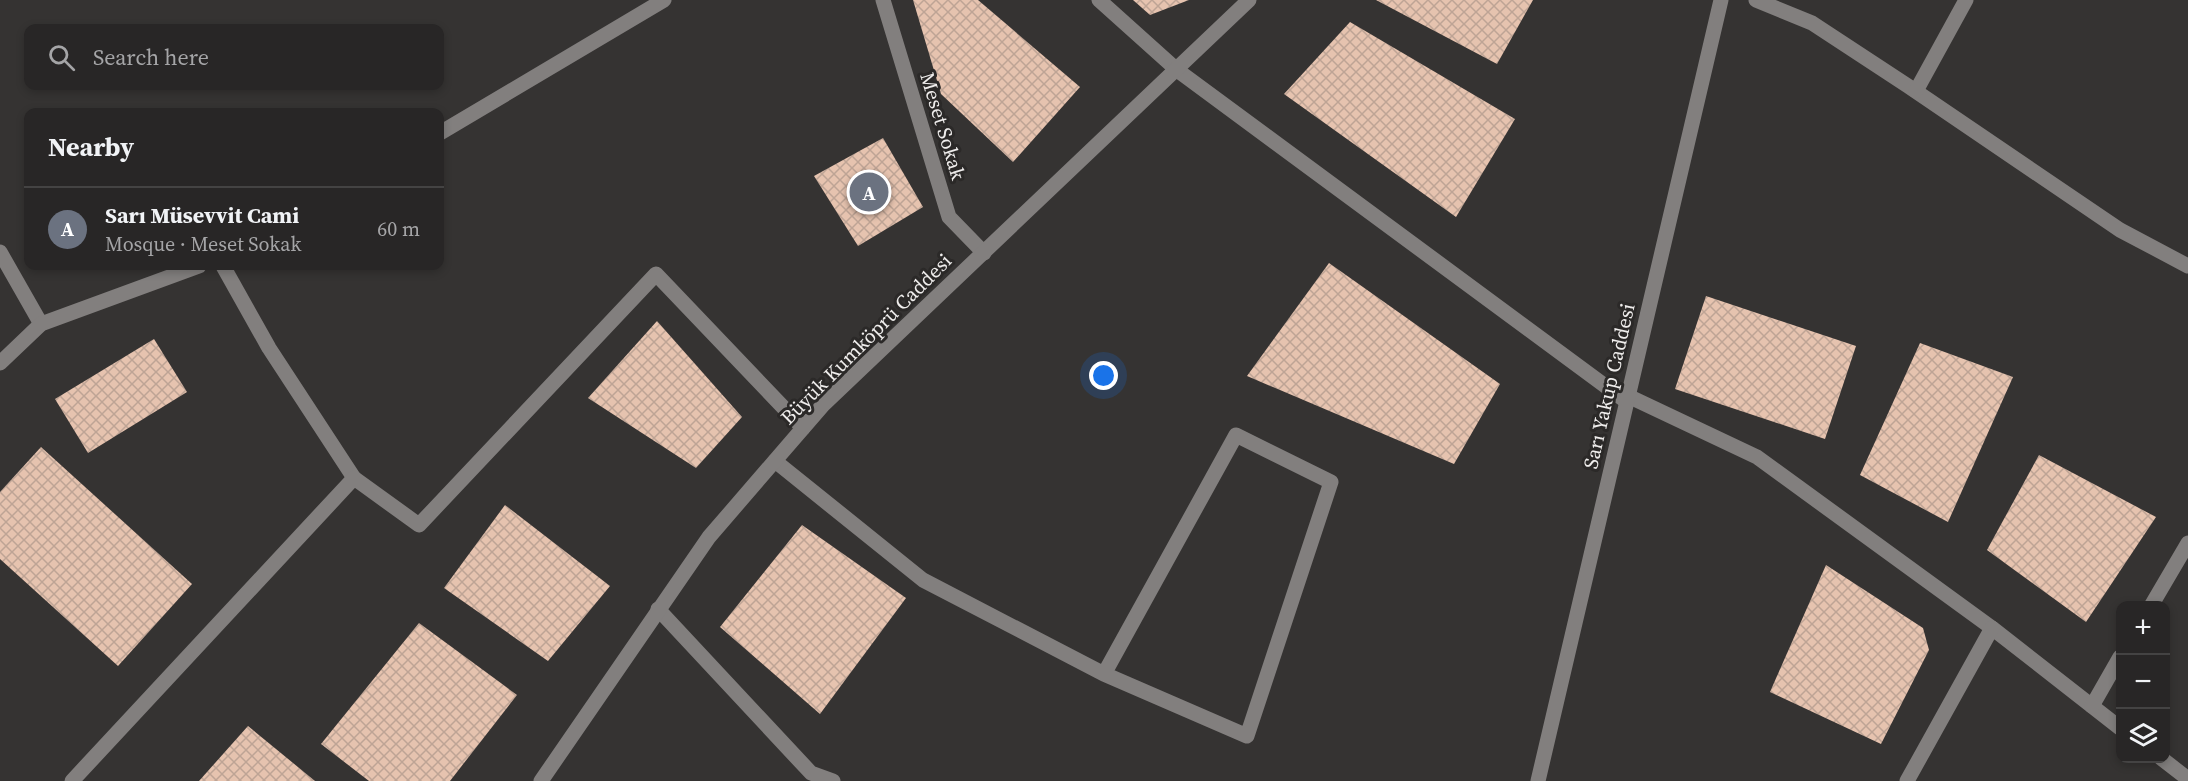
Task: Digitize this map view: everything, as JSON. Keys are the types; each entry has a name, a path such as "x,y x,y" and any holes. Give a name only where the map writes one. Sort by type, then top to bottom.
{"street":[{"path":"444,131 664,0"},
{"name":"Meset Sokak","path":"883,0 949,217 984,253"},
{"path":"1099,0 1177,70 1628,399 1757,457 1992,628 2116,724"},
{"name":"Büyük Kumköprü Caddesi","path":"540,781 709,537 823,405 1249,0"},
{"name":"Sarı Yakup Caddesi","path":"1538,781 1721,0"},
{"path":"1756,0 1812,23 2120,230 2188,266"},
{"path":"1916,91 1966,0"},
{"path":"0,252 41,324"},
{"path":"0,363 41,324 188,270"},
{"path":"225,270 269,348 354,478 419,525 656,274 803,428"},
{"path":"775,461 924,580 1104,674 1247,736 1330,482 1236,435 1104,674"},
{"path":"72,781 354,478"},
{"path":"2154,601 2188,543"},
{"path":"658,609 811,773 833,781"},
{"path":"1907,781 1992,628"},
{"path":"2092,706 2116,665"},
{"path":"2166,763 2188,779"}],"building":[{"path":"913,0 978,0 1080,87 1013,162 941,94"},
{"path":"1133,0 1189,0 1150,15"},
{"path":"1376,0 1533,0 1497,64"},
{"path":"1350,22 1515,119 1456,217 1284,94"},
{"path":"883,138 923,207 858,246 814,176"},
{"path":"1329,263 1500,384 1454,464 1247,376"},
{"path":"1706,296 1856,346 1825,439 1675,389"},
{"path":"657,321 742,417 696,468 588,398"},
{"path":"154,339 187,392 88,453 55,399"},
{"path":"1920,343 2013,377 1948,522 1860,475"},
{"path":"41,447 192,584 118,666 0,559 0,492"},
{"path":"2039,455 2156,517 2086,622 1987,550"},
{"path":"505,505 610,586 548,661 444,588"},
{"path":"802,525 906,598 820,714 720,627"},
{"path":"1826,565 1923,628 1929,650 1881,744 1770,692"},
{"path":"419,623 517,695 450,781 369,781 321,744"},
{"path":"248,726 315,781 199,781"}],"place":[{"name":"Sarı Müsevvit Cami","path":"869,192"}]}
